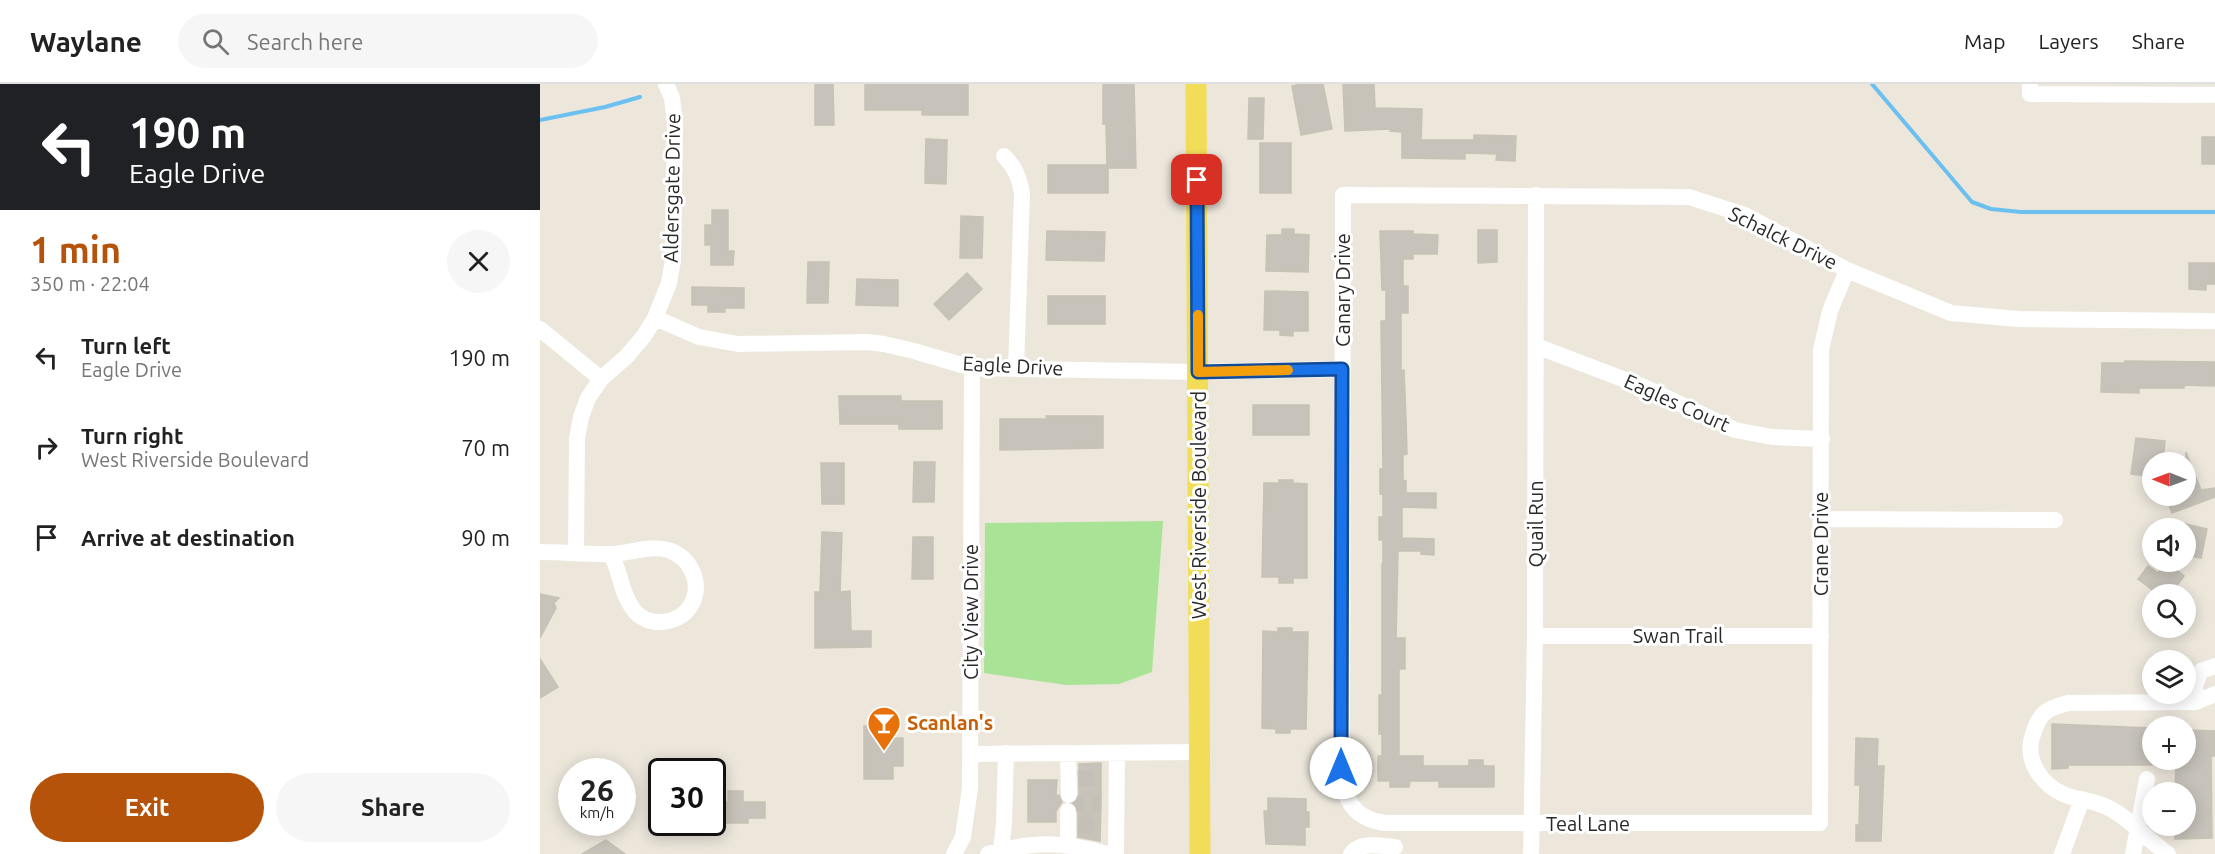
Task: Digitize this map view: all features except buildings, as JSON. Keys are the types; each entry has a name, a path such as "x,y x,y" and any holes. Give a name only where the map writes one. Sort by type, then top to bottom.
{"main road":[{"name":"West Riverside Boulevard","path":"1196,84 1200,854"}],"street":[{"name":"Aldersgate Drive","path":"576,552 577,438 581,417 588,398 601,379 627,356 644,336 669,283 673,260 675,123 672,99 666,84"},
{"path":"2030,89 2215,95"},
{"path":"1004,156 1020,178 1022,193 1016,369"},
{"name":"Schalck Drive","path":"1343,195 1689,197 1745,215 1847,270 1950,313 2018,319 2215,321"},
{"name":"Canary Drive","path":"1343,195 1342,779 1343,791 1358,811"},
{"name":"Quail Run","path":"1531,854 1535,636 1536,195"},
{"name":"Crane Drive","path":"1820,823 1821,350 1830,311 1847,270"},
{"name":"Eagle Drive","path":"654,318 714,341 738,344 867,342 884,344 972,368 1198,372 1342,369"},
{"path":"540,329 601,379"},
{"name":"Eagles Court","path":"1536,346 1644,387 1735,430 1772,436 1822,439"},
{"name":"City View Drive","path":"954,854 963,837 967,816 971,754 972,368"},
{"path":"1821,519 2055,520"},
{"path":"540,552 611,554 667,550 679,555 688,564 695,578 696,591 691,606 682,615 672,620 657,624 644,619 633,610 611,554"},
{"name":"Swan Trail","path":"1535,636 1821,636"},
{"path":"2196,683 2201,671 2215,666"},
{"path":"2196,702 2215,694"},
{"path":"2142,703 2068,703 2049,709 2039,719 2031,738 2031,751 2034,768 2044,780 2062,794 2106,806 2138,828 2152,843 2168,854"},
{"path":"971,754 1200,752"},
{"path":"994,852 1005,824 1006,753"},
{"path":"1068,753 1072,802 1068,845"},
{"path":"1116,854 1108,825 1109,778 1117,753"},
{"path":"2133,854 2147,779"},
{"path":"2062,854 2082,799"},
{"name":"Teal Lane","path":"1358,811 1374,821 1395,823 1820,823"},
{"path":"1351,854 1361,846 1395,850 1395,823"},
{"path":"994,852 1021,845 1051,843 1081,846 1107,854"}],"green space":[{"path":"1163,521 1152,672 1119,684 1066,685 984,673 985,523"}],"waterway":[{"path":"1872,84 1972,202 1991,209 2021,212 2215,212"},
{"path":"540,120 605,107 640,97"}],"tunnel":[{"path":"1078,779 1100,778"},
{"path":"1068,804 1101,803"},
{"path":"1078,825 1100,825"}],"slow traffic":[{"path":"1198,315 1198,372 1288,370"}],"place":[{"name":"Scanlan's","path":"884,752"}],"route":[{"path":"1197,180 1198,372 1342,369 1341,768"}]}
